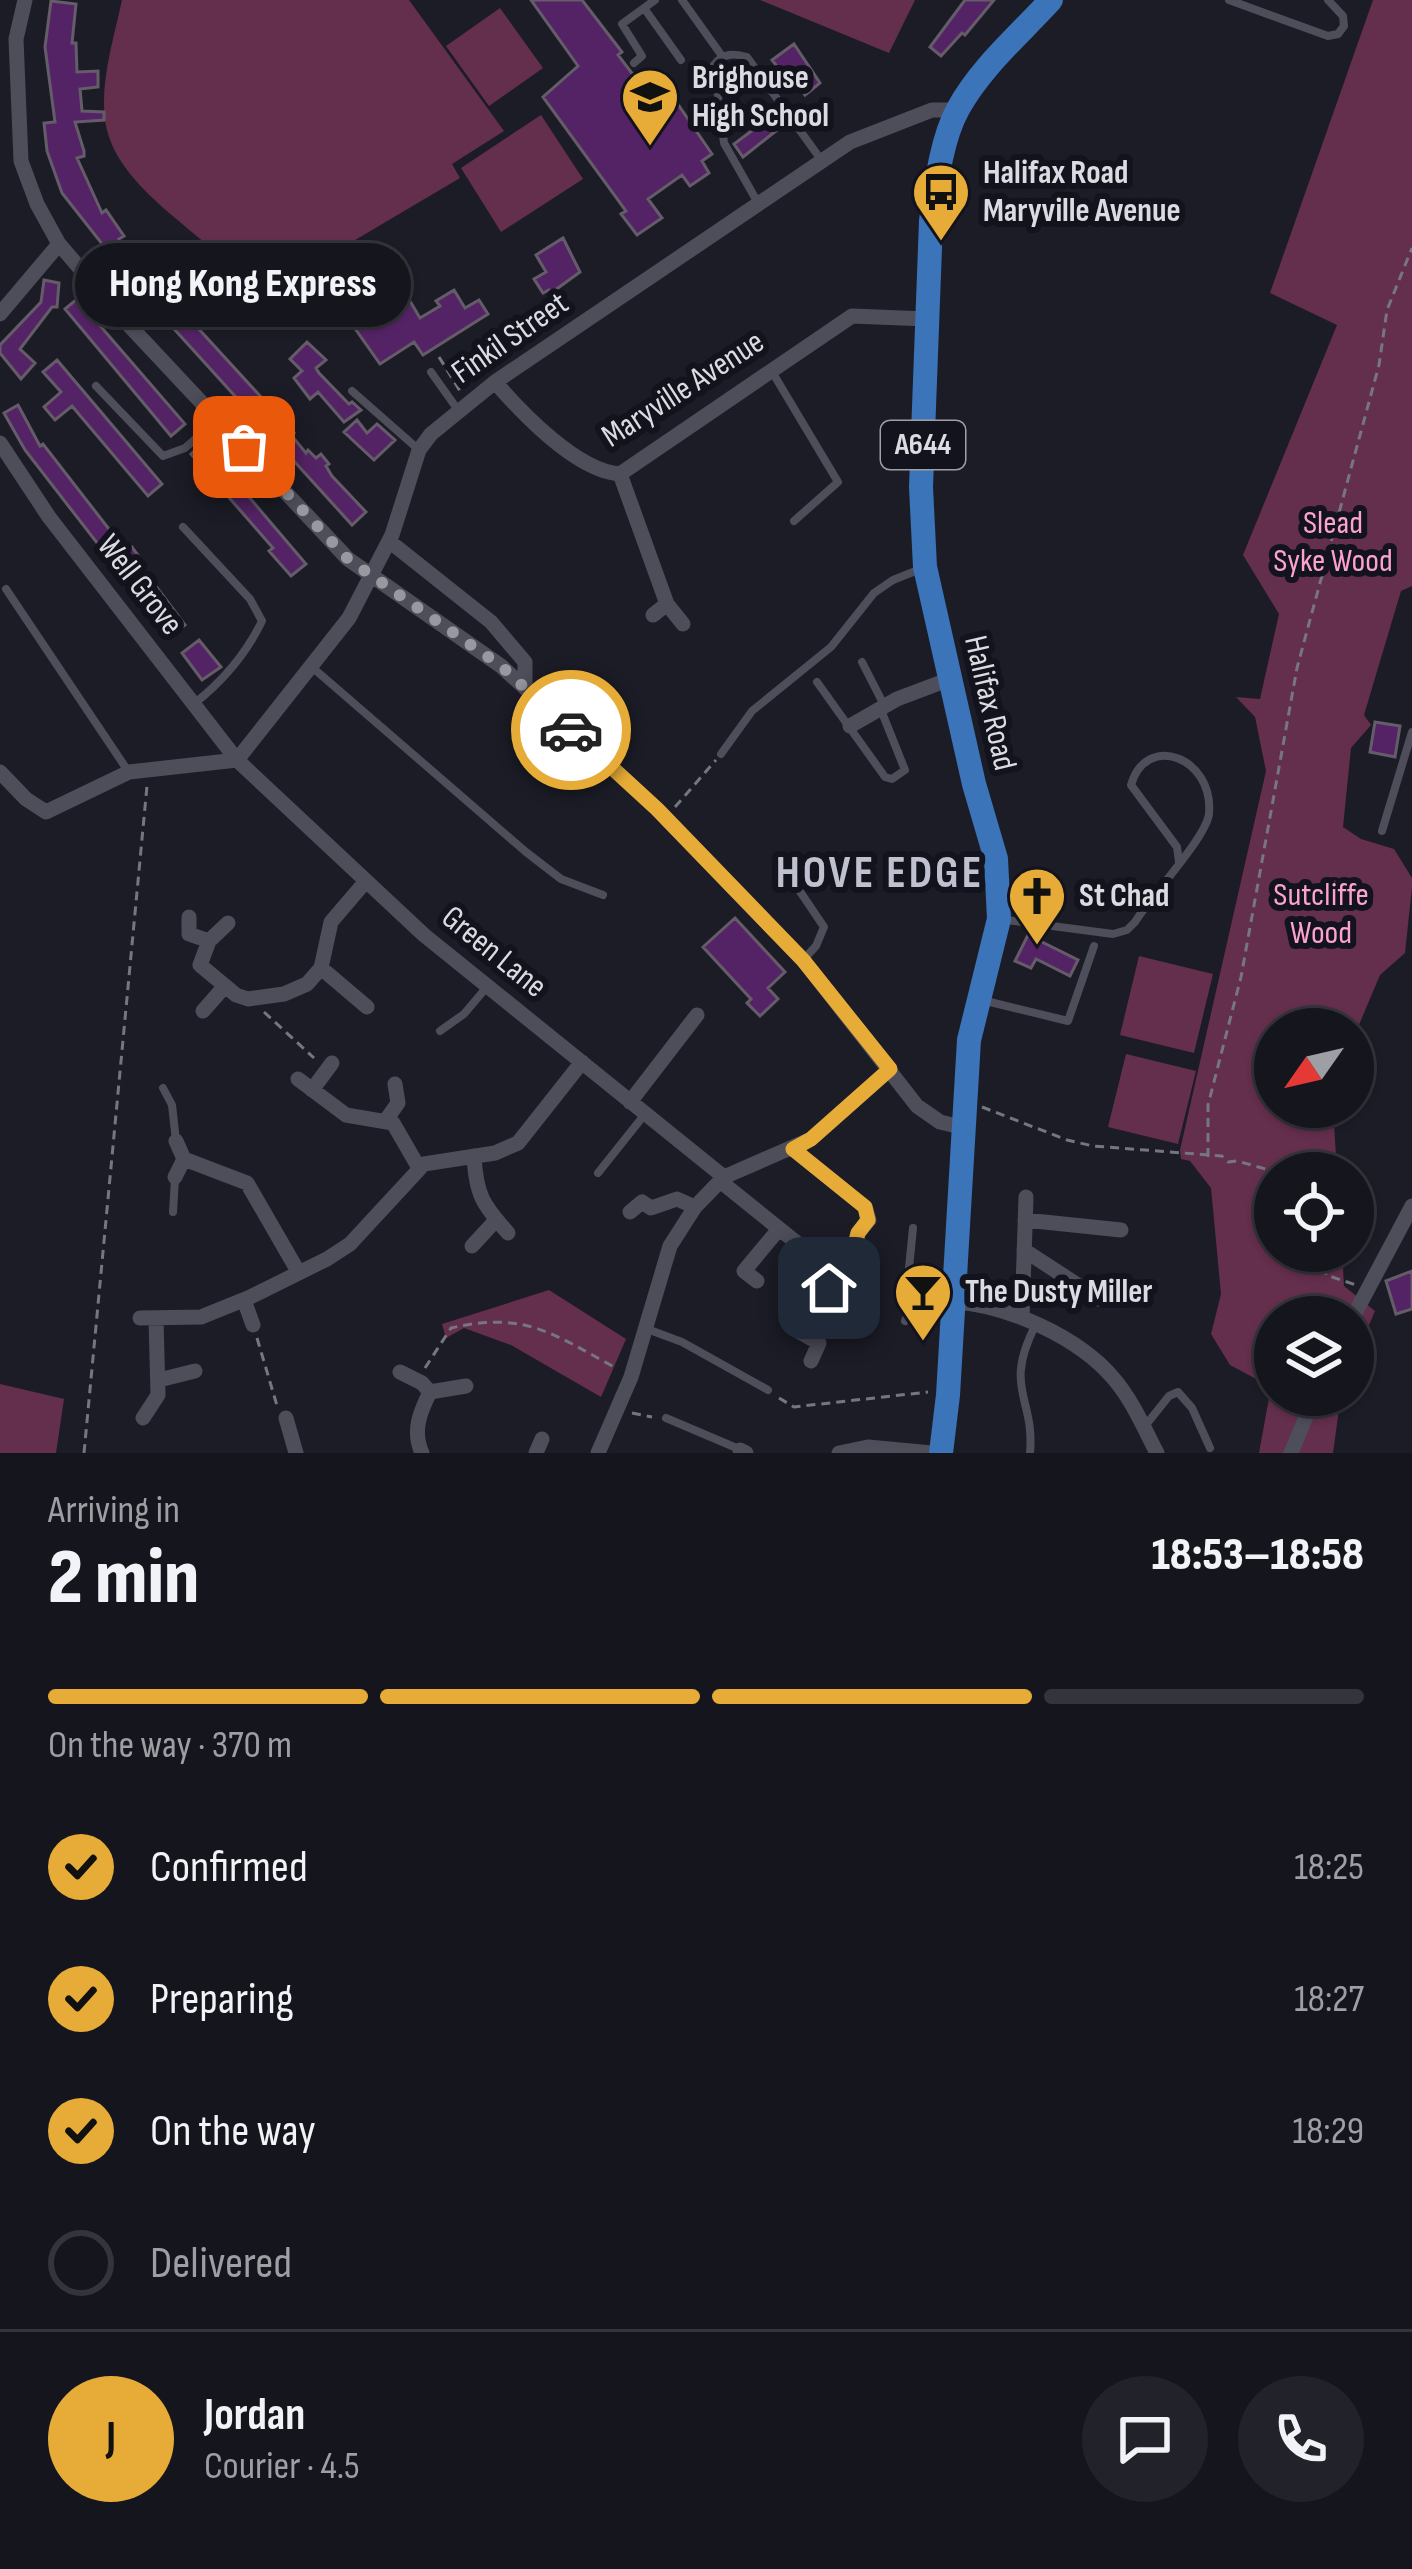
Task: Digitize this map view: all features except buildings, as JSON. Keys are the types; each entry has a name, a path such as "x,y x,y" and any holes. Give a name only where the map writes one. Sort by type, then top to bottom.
{"main road":[{"name":"Halifax Road","path":"937,1453 948,1395 969,1040 999,919 995,859 925,567 921,487 926,319 937,183 957,110 994,61 1051,0"}],"street":[{"path":"25,0 16,39 21,161 59,244 348,559 501,666 665,818 803,960 917,1106 940,1122 962,1114"},
{"name":"Finkil Street","path":"238,760 350,617 389,541 419,449 464,408 495,382 850,142 932,110 957,110"},
{"path":"0,314 59,244"},
{"name":"Maryville Avenue","path":"495,382 529,421 604,473 620,474 852,316 926,319"},
{"name":"Well Grove","path":"0,443 49,518 238,760"},
{"path":"620,474 667,604 683,624"},
{"path":"389,541 491,622 526,662 525,688"},
{"path":"653,615 667,604"},
{"path":"850,726 950,679"},
{"path":"0,772 46,812 129,772 238,760"},
{"name":"Green Lane","path":"238,760 487,986 827,1267"},
{"path":"228,923 209,941 200,965 248,1000 284,994 307,984 321,968 332,922 366,881"},
{"path":"189,917 189,934 209,941"},
{"path":"321,968 368,1007"},
{"path":"203,1012 225,986"},
{"path":"630,1102 697,1015"},
{"path":"143,1418 158,1395 159,1380 148,1318 201,1317 244,1300 350,1244 424,1164 518,1143 582,1063"},
{"path":"598,1453 631,1377 670,1246 694,1207 722,1179 811,1139 890,1069"},
{"path":"316,1077 346,1115 394,1123 418,1168"},
{"path":"386,1120 405,1106 395,1084"},
{"path":"176,1141 184,1159 247,1183 299,1273"},
{"path":"793,1149 865,1207 868,1220 858,1233 851,1262 820,1294 796,1330 820,1343 811,1361"},
{"path":"474,1156 476,1188 508,1233"},
{"path":"175,1177 184,1159"},
{"path":"1026,1197 1029,1321"},
{"path":"630,1213 642,1202 651,1208 677,1199 694,1207"},
{"path":"1365,1296 1412,1206"},
{"path":"472,1246 496,1220"},
{"path":"1025,1220 1121,1230"},
{"path":"757,1281 744,1271 779,1229"},
{"path":"1024,1250 1099,1299"},
{"path":"244,1300 253,1324"},
{"path":"954,1305 989,1304 1029,1321 1102,1366 1123,1391 1157,1453"},
{"path":"159,1380 196,1371"},
{"path":"400,1372 417,1379 430,1392"},
{"path":"430,1392 466,1386"},
{"path":"422,1453 416,1441 418,1421 430,1392"},
{"path":"1291,1453 1306,1416"},
{"path":"286,1418 296,1453"},
{"path":"839,1453 868,1447 937,1453"}],"lane":[{"path":"634,63 642,56 622,24 655,0"},
{"path":"682,0 722,56"},
{"path":"1229,0 1328,36 1338,34 1344,26 1328,0"},
{"path":"644,8 681,60"},
{"path":"759,204 724,143 714,65 722,56 747,57 822,161"},
{"path":"771,369 838,482 794,521"},
{"path":"431,372 464,408"},
{"path":"96,386 163,456 185,448 218,419"},
{"path":"352,392 419,449"},
{"path":"183,527 250,599 262,621 228,673 194,704"},
{"path":"721,754 752,712 831,647 874,593 925,567"},
{"path":"6,589 129,772"},
{"path":"817,682 885,777 901,775 905,770 862,662"},
{"path":"311,667 526,852 561,879 603,895"},
{"path":"1382,831 1412,732"},
{"path":"999,919 1112,934 1127,930 1179,862 1209,814 1193,766 1168,755 1143,767 1130,785 1177,847 1179,862"},
{"path":"797,887 824,927 803,960"},
{"path":"979,999 1068,1021 1094,946"},
{"path":"440,1031 469,1009 487,986"},
{"path":"163,1088 174,1114 176,1141"},
{"path":"598,1173 646,1113"},
{"path":"173,1212 175,1177"},
{"path":"905,1321 912,1303 913,1228"},
{"path":"912,1303 954,1305"},
{"path":"1029,1321 1019,1378 1030,1423 1030,1453"},
{"path":"645,1329 682,1342 768,1390"},
{"path":"1144,1427 1168,1396 1178,1392 1192,1408 1210,1448"},
{"path":"666,1418 743,1451"}],"path":[{"path":"1208,1157 1208,1105 1241,977 1298,668 1379,365 1388,310 1412,248"},
{"path":"439,357 464,408"},
{"path":"665,818 721,754"},
{"path":"84,1453 149,770"},
{"path":"257,998 260,1007 311,1052 316,1077"},
{"path":"962,1114 1003,1112 1066,1140 1222,1156 1228,1162 1254,1168"},
{"path":"1326,1272 1367,1292"},
{"path":"417,1379 451,1328 477,1322 535,1324 631,1377"},
{"path":"253,1324 280,1416 286,1418"},
{"path":"768,1390 794,1407 922,1391 948,1395"},
{"path":"617,1409 666,1418"}],"green space":[{"path":"122,0 409,0 504,131 452,164 460,178 291,278 291,302 272,316 216,253 133,178 110,141 104,90"},
{"path":"760,0 915,0 889,53"},
{"path":"1373,0 1412,0 1412,586 1401,591 1364,715 1371,725 1351,748 1343,827 1361,839 1394,849 1412,878 1405,953 1380,975 1366,1008 1254,1008 1254,1128 1334,1128 1336,1152 1254,1152 1254,1272 1343,1272 1344,1286 1356,1296 1254,1296 1254,1378 1230,1365 1211,1334 1221,1294 1211,1188 1190,1161 1181,1159 1180,1150 1266,771 1255,717 1236,697 1260,699 1279,614 1243,555 1337,325 1270,293"},
{"path":"500,8 543,68 489,106 446,46"},
{"path":"541,115 583,179 501,232 461,168"},
{"path":"1139,956 1213,974 1194,1053 1120,1035"},
{"path":"1126,1054 1196,1071 1178,1144 1108,1127"},
{"path":"549,1290 626,1339 601,1397 511,1345 464,1328 446,1338 442,1324"},
{"path":"0,1384 64,1399 56,1453 0,1453"},
{"path":"1266,1416 1338,1416 1333,1453 1259,1453"}],"way so far":[{"path":"244,447 348,559 501,666 571,730"}],"place":[{"name":"Brighouse High School","path":"650,148"},
{"name":"Halifax Road Maryville Avenue","path":"941,243"},
{"name":"Hong Kong Express","path":"244,447"},
{"name":"St Chad","path":"1037,947"},
{"name":"The Dusty Miller","path":"923,1343"}],"district":[{"name":"HOVE EDGE","path":"880,873"}],"route":[{"path":"571,730 657,809 803,960 890,1069 811,1139 793,1149 865,1207 868,1220 858,1233 851,1262 829,1288"}],"park label":[{"name":"Slead Syke Wood","path":"1333,542"},
{"name":"Sutcliffe Wood","path":"1321,914"}]}
